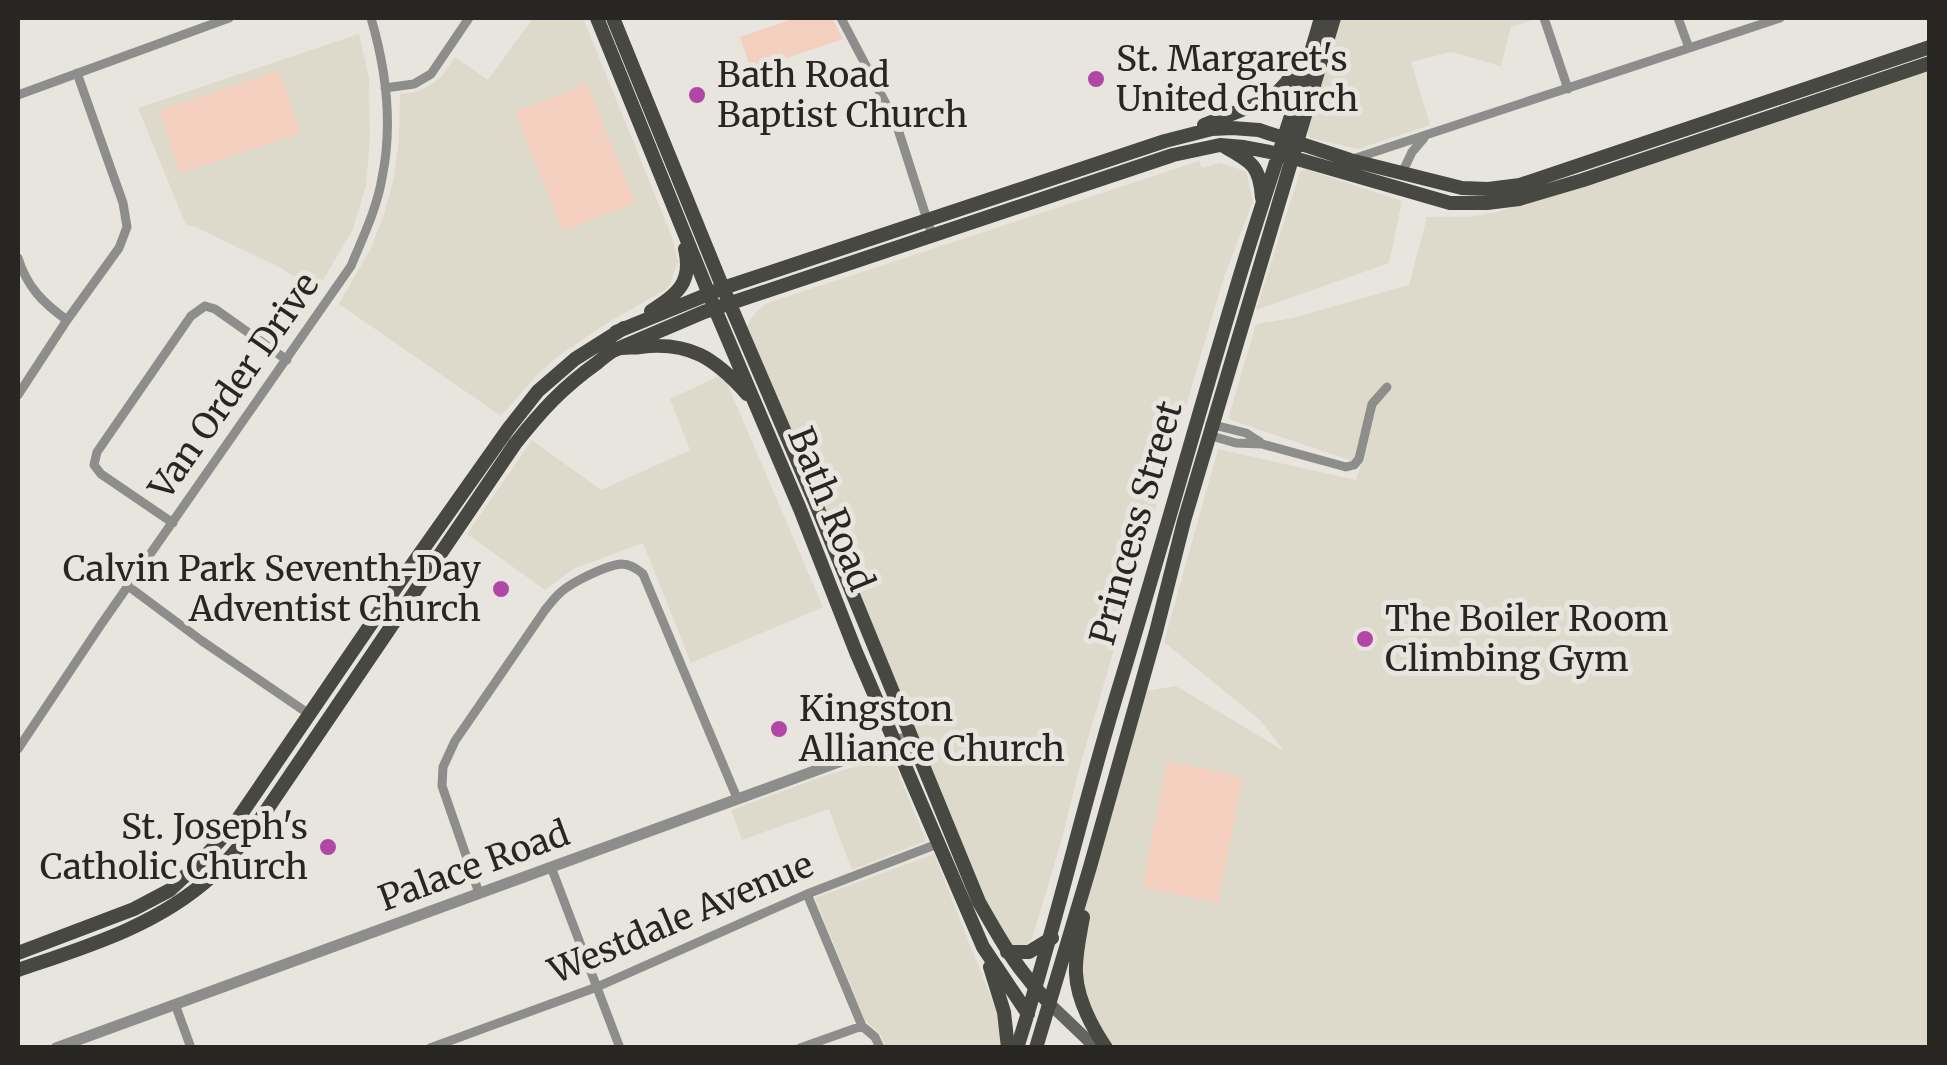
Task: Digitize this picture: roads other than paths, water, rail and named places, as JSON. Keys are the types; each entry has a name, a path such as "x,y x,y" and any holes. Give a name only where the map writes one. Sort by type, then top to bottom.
{"main road":[{"name":"Bath Road","path":"597,18 676,210 716,290"},
{"name":"Bath Road","path":"614,18 754,402 894,742 1007,952 1050,1004"},
{"name":"Princess Street","path":"1018,1048 1052,938 1119,686 1204,428 1287,156 1321,18"},
{"name":"Princess Street","path":"1291,139 1334,18"},
{"path":"18,970 140,925 214,875 253,830 515,444 549,401 616,350 722,306 1272,98 1313,46"},
{"path":"616,332 716,290 1172,154 1220,145 1398,181 1488,189 1520,184 1930,48"},
{"path":"1165,141 1212,130 1259,130 1350,160 1450,202 1487,203 1583,180 1930,63"},
{"path":"1220,145 1250,161 1261,176 1263,208"},
{"name":"Princess Street","path":"1040,1044 1204,428 1236,288 1263,208 1287,156"},
{"path":"18,953 134,909 170,890 234,826 396,586 538,391 575,359 678,291 686,279 688,259 676,210"},
{"name":"Bath Road","path":"722,306 815,502 910,736 983,947 1028,1014"},
{"path":"616,350 680,346 704,355 730,375 754,402"},
{"path":"310,714 341,702"},
{"path":"306,752 314,730 310,714"},
{"path":"1090,867 1076,976 1096,1032 1106,1048"},
{"path":"1007,952 1029,952 1052,938"},
{"path":"983,947 1004,1012 1008,1048"},
{"path":"1050,1004 1096,1048"},
{"path":"1028,1014 1040,1044"}],"street":[{"path":"18,95 229,18"},
{"name":"Van Order Drive","path":"18,749 351,266 374,210 382,178 388,117 380,54 370,18"},
{"path":"385,88 414,84 431,74 469,18"},
{"path":"841,18 896,123 930,228"},
{"path":"1544,18 1568,89"},
{"path":"1678,18 1689,48"},
{"path":"1350,160 1780,18"},
{"path":"18,395 119,248 127,227 123,203 77,74"},
{"path":"1398,181 1412,152 1426,136"},
{"path":"18,258 33,290 67,320"},
{"path":"173,522 101,474 94,465 98,452 190,316 204,306 215,308 287,360"},
{"path":"1204,428 1236,443 1262,444 1346,467 1358,459 1372,404 1386,387"},
{"path":"480,893 442,786 446,758 560,592 617,564 626,564 643,574 738,798"},
{"path":"128,586 310,714"},
{"name":"Palace Road","path":"56,1048 910,736"},
{"name":"Westdale Avenue","path":"430,1048 597,987 807,894 945,841"},
{"path":"551,867 620,1048"},
{"path":"807,894 862,1026 875,1037 880,1048"},
{"path":"175,1004 191,1048"},
{"path":"800,1048 862,1026"}],"place":[{"name":"St. Margaret's United Church","path":"1096,79"},
{"name":"Bath Road Baptist Church","path":"697,95"},
{"name":"Calvin Park Seventh-Day Adventist Church","path":"501,589"},
{"name":"The Boiler Room Climbing Gym","path":"1365,639"},
{"name":"Kingston Alliance Church","path":"779,729"},
{"name":"St. Joseph's Catholic Church","path":"328,847"}]}
